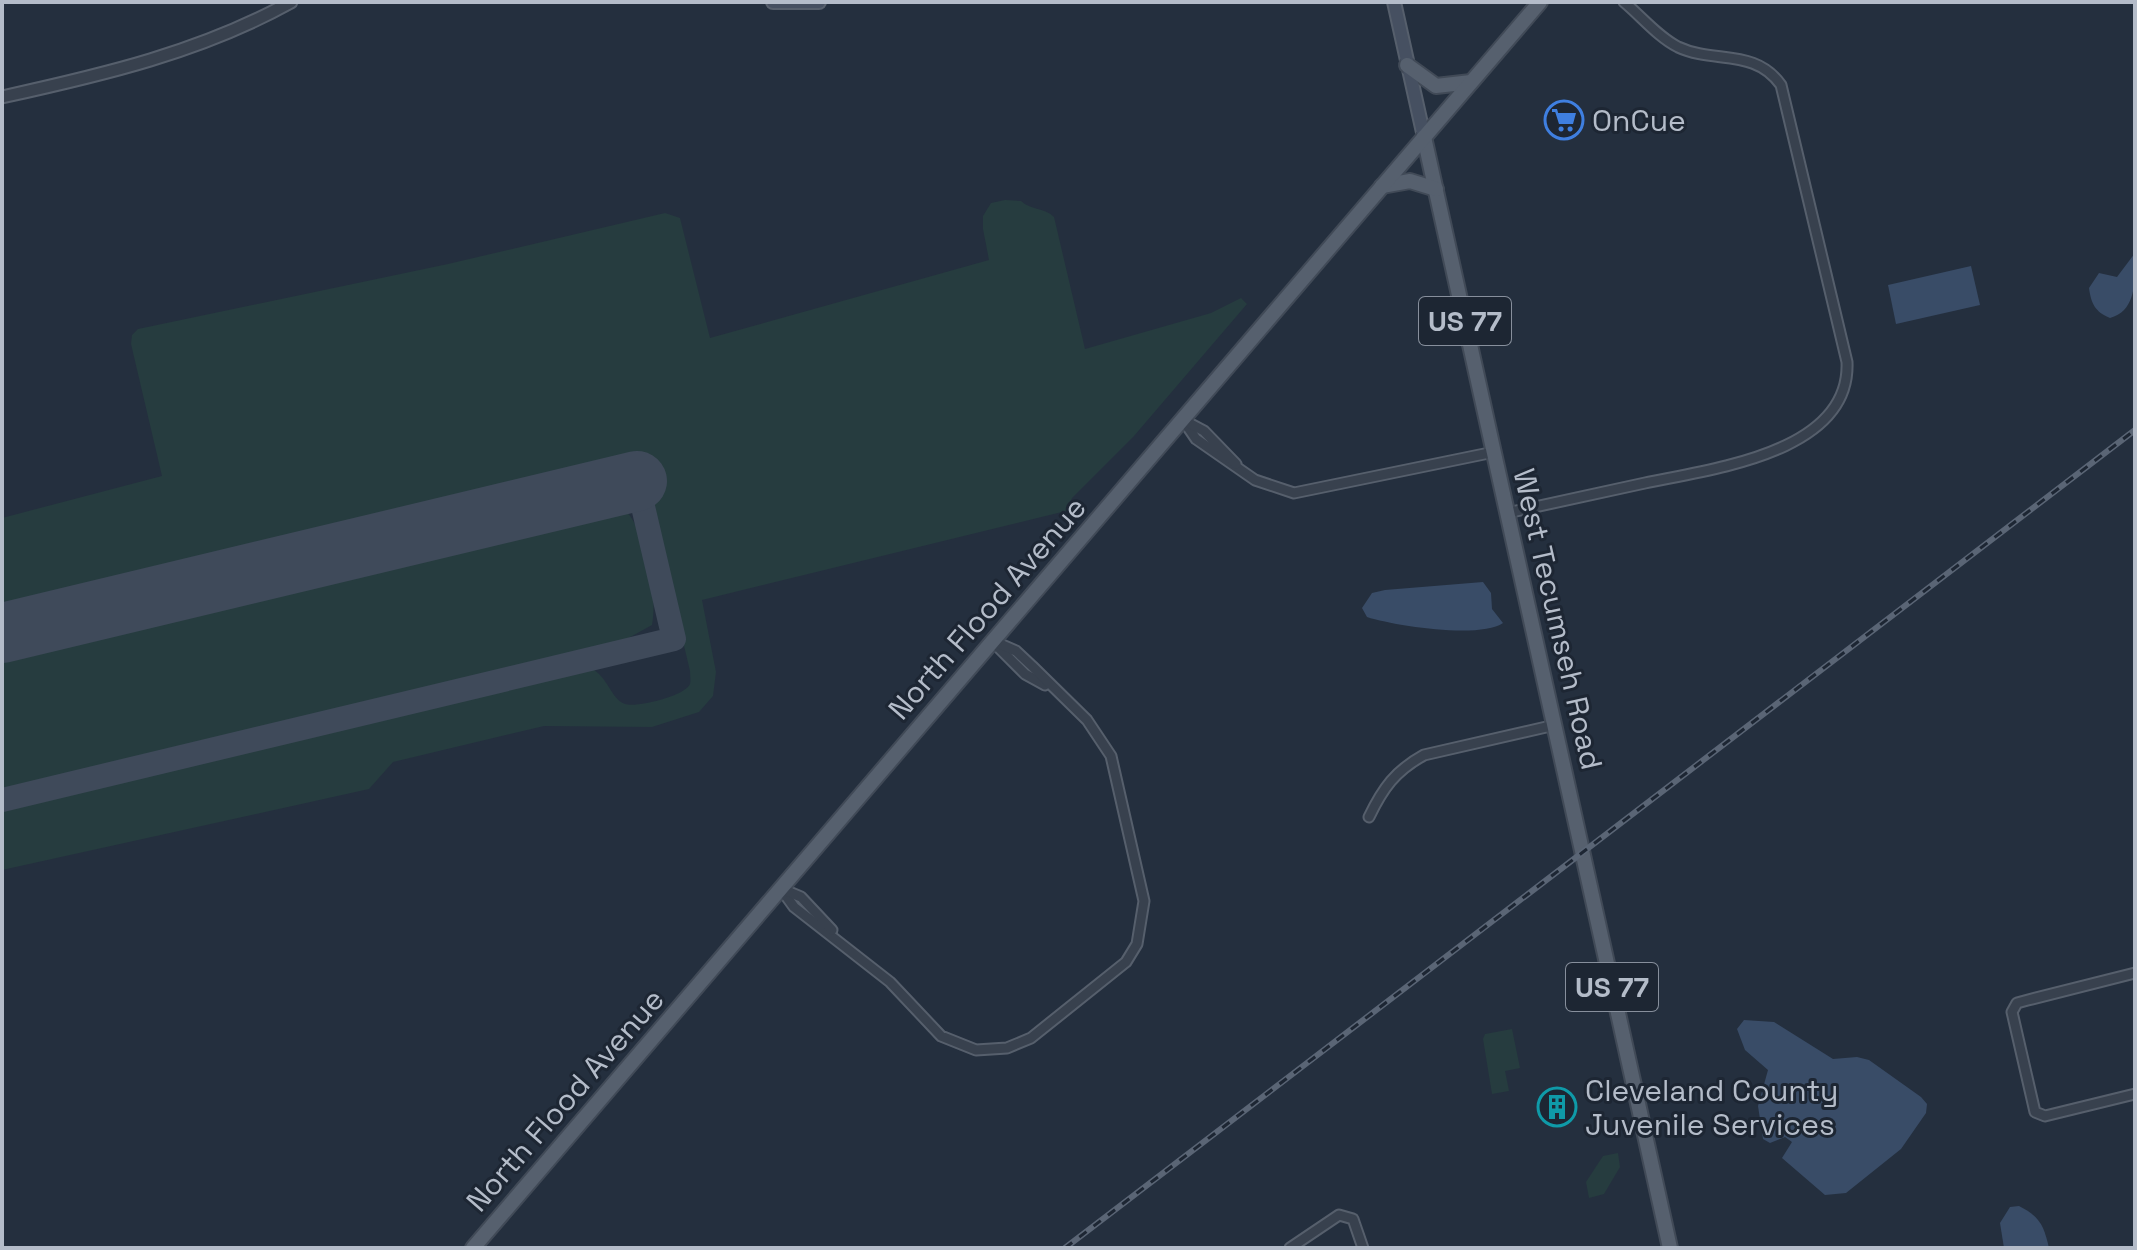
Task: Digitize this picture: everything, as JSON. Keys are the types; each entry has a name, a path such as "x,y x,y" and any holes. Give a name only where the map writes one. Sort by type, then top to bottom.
{"main road":[{"path":"773,2 819,2"},
{"name":"West Tecumseh Road","path":"1394,2 1670,1248"},
{"name":"North Flood Avenue","path":"473,1248 1540,2"},
{"path":"1407,65 1437,86 1471,82"},
{"path":"1382,186 1410,181 1436,189"}],"street":[{"path":"2,97 85,79 217,39 291,2"},
{"path":"1507,513 1763,456 1803,436 1829,415 1846,382 1843,347 1781,85 1771,72 1751,60 1694,52 1674,45 1624,2"},
{"path":"1183,420 1196,439 1244,473 1272,489 1303,493 1494,452"},
{"path":"781,889 801,897 941,1036 964,1047 986,1051 1007,1048 1031,1038 1103,983 1131,954 1141,932 1144,910 1111,756 1087,720 1053,689 1025,674 993,641"},
{"path":"1369,817 1388,781 1424,755 1555,725"},
{"path":"2135,973 2017,1003 2012,1012 2035,1112 2045,1116 2135,1094"},
{"path":"1290,1248 1339,1215 1353,1219 1363,1248"}],"green space":[{"path":"1021,201 1054,217 1085,349 1211,313 1241,298 1247,304 1134,436 1072,498 1066,511 702,600 716,672 713,696 699,712 652,727 544,726 393,762 369,789 2,870 2,807 591,668 620,701 631,705 660,700 679,693 690,684 690,671 640,459 2,610 2,518 162,476 131,344 132,335 138,329 448,264 665,213 680,218 710,338 989,260 983,216 991,203"},
{"path":"621,506 630,516 643,544 653,596 652,625 623,641 2,792 2,653"},
{"path":"1512,1029 1520,1068 1505,1071 1509,1091 1492,1094 1483,1039 1485,1034"},
{"path":"1618,1153 1620,1167 1604,1194 1589,1198 1586,1182 1603,1156"}],"water":[{"path":"2135,253 2130,301 2125,309 2110,318 2095,306 2089,288 2099,273 2117,277"},
{"path":"1971,266 1980,305 1896,324 1888,285"},
{"path":"1483,582 1491,593 1492,609 1503,623 1492,628 1457,631 1416,627 1367,617 1362,608 1372,593 1385,590"},
{"path":"1744,1020 1774,1022 1833,1059 1857,1057 1869,1060 1921,1097 1927,1104 1926,1113 1901,1149 1846,1193 1825,1195 1782,1158 1792,1142 1785,1137 1770,1143 1763,1139 1758,1106 1768,1070 1745,1050 1737,1029"},
{"path":"2019,1206 2040,1223 2049,1248 2004,1248 2000,1223 2010,1207"}],"taxiway":[{"path":"2,800 674,639 637,481"}],"runway":[{"path":"2,633 637,481"}],"railway":[{"path":"1065,1248 2135,430"}],"place":[{"name":"OnCue","path":"1564,120"},
{"name":"Cleveland County Juvenile Services","path":"1557,1107"}]}
